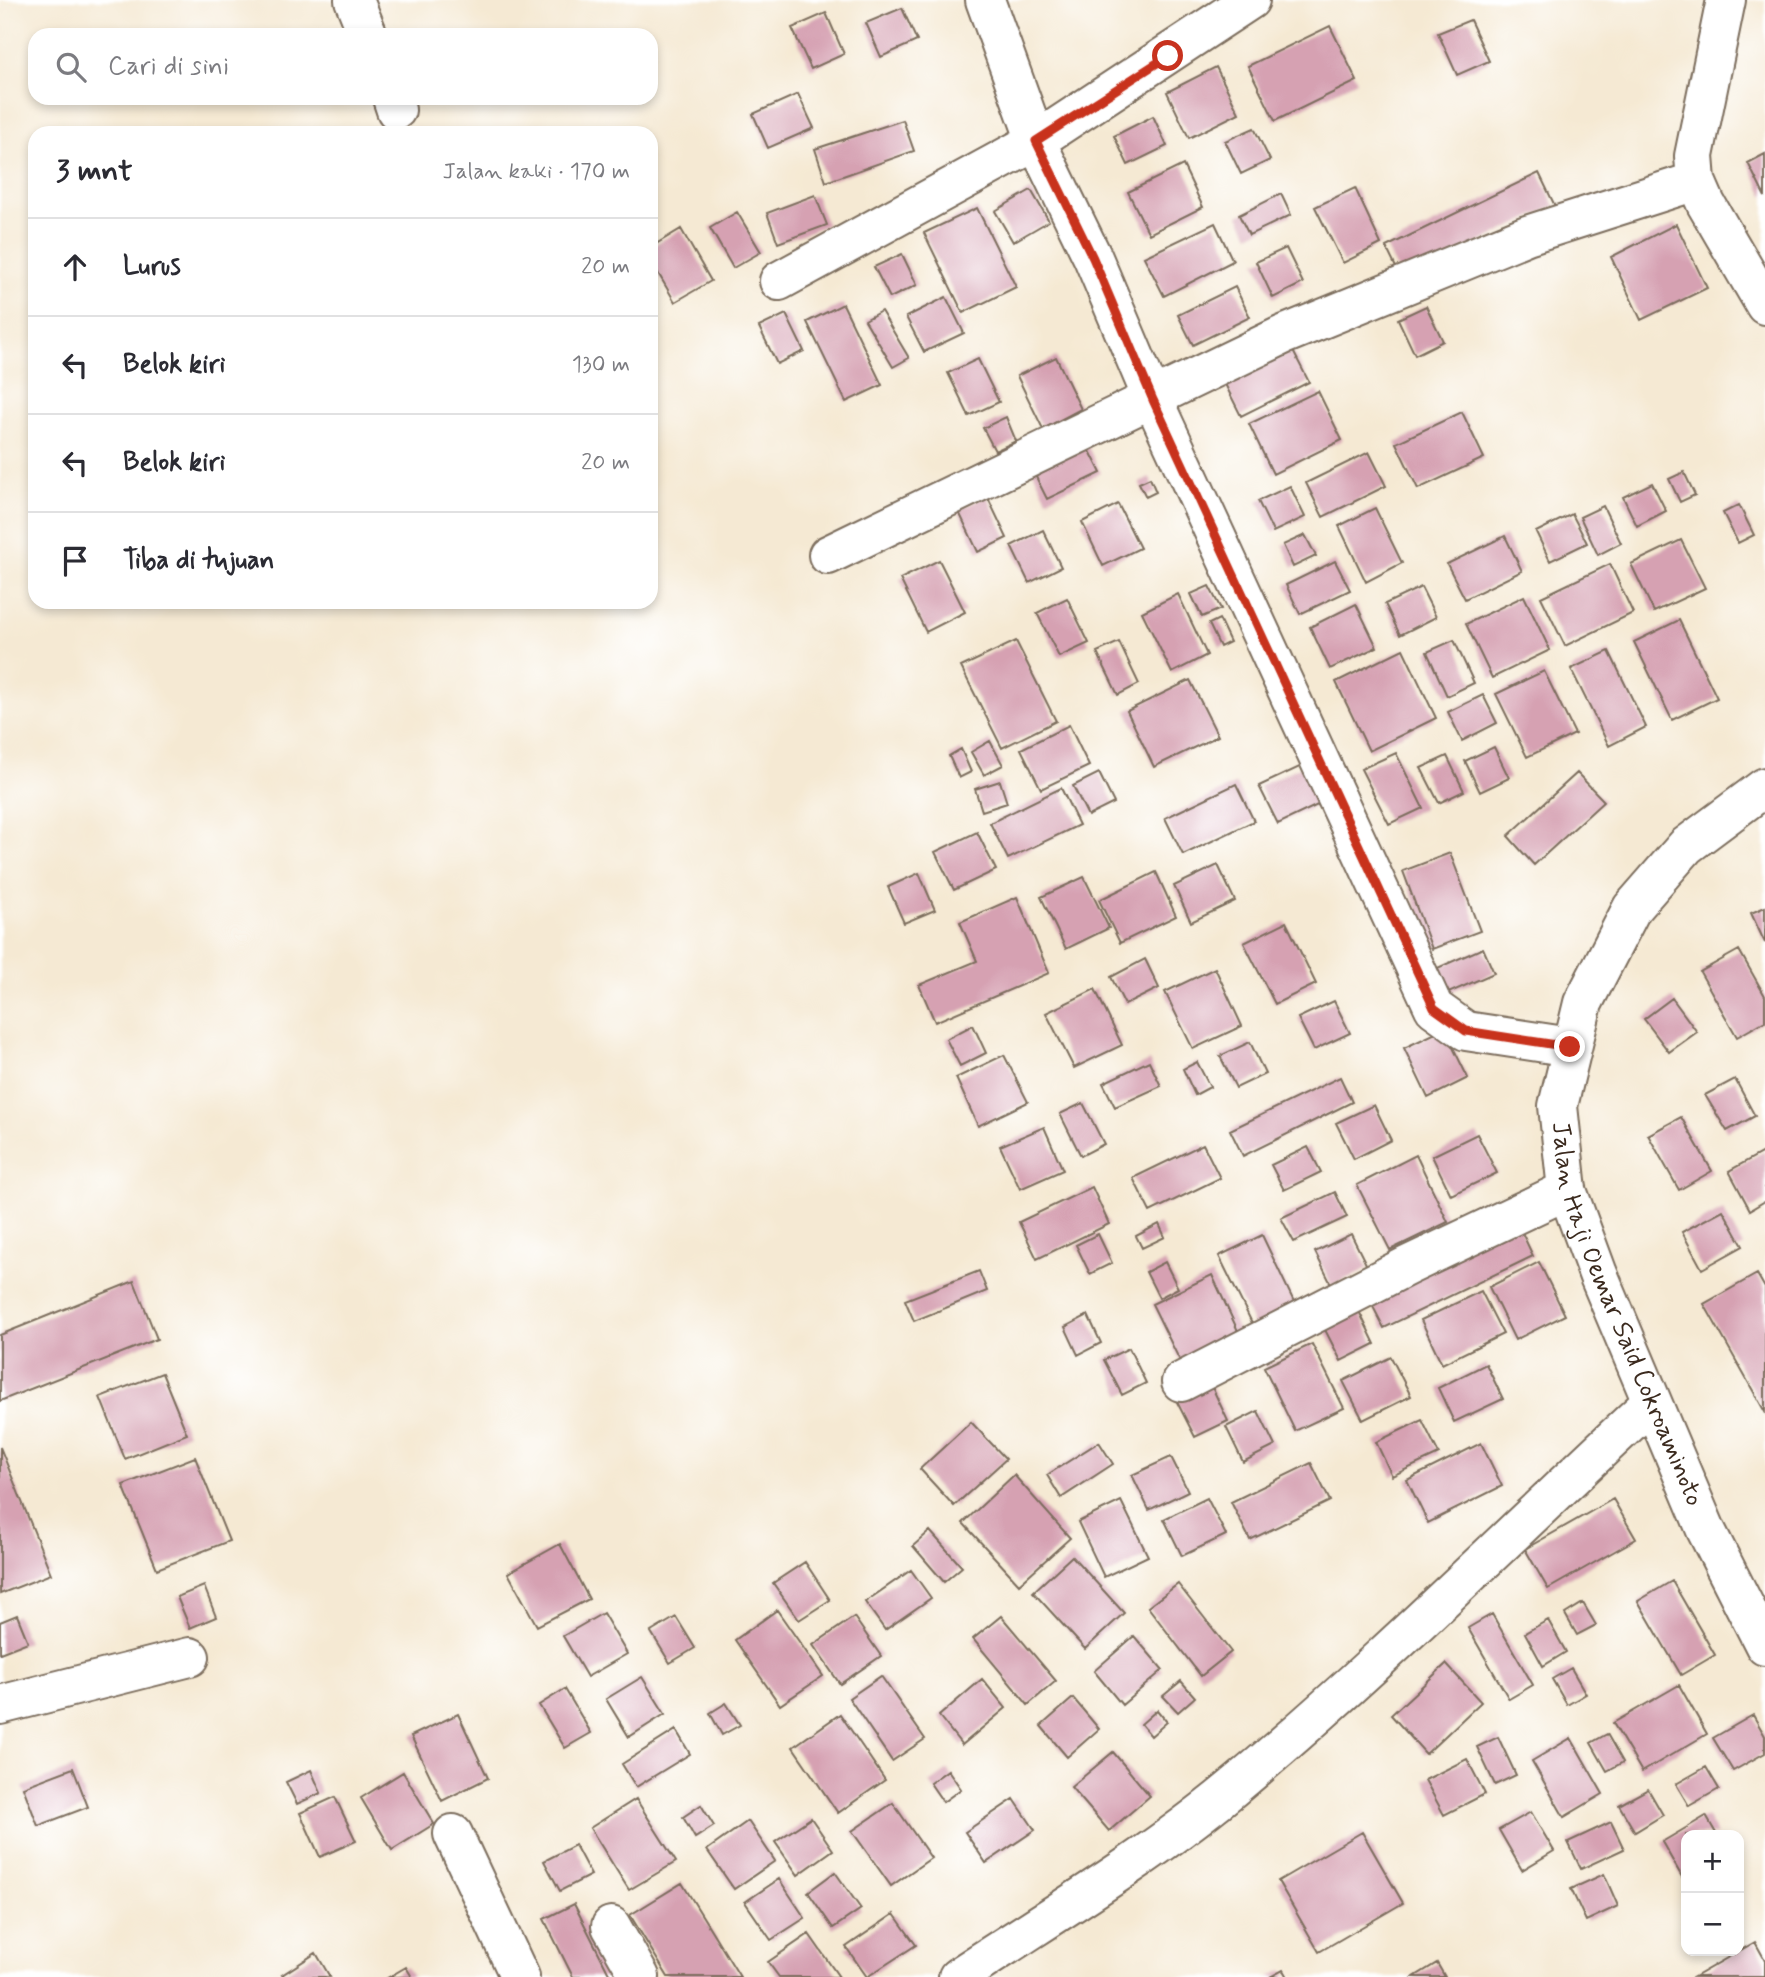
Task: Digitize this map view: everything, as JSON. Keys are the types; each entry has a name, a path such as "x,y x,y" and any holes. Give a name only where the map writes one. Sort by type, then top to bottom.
{"main road":[{"path":"354,0 365,28"},
{"path":"985,0 1036,141 1093,258 1153,400 1434,1008 1466,1031 1570,1047"},
{"path":"779,281 1036,141 1250,0"},
{"path":"1726,0 1694,156 1696,181 1739,265 1765,305"},
{"path":"828,555 1283,335 1527,235 1696,181"},
{"name":"Jalan Haji Oemar Said Cokroaminoto","path":"1762,798 1686,846 1632,908 1583,1003 1570,1047 1558,1107 1567,1190 1651,1403 1706,1530 1765,1646"},
{"path":"1181,1382 1407,1265 1567,1190"},
{"path":"958,1977 1124,1868 1227,1793 1331,1703 1651,1403"},
{"path":"0,1705 190,1657"},
{"path":"453,1834 520,1977"},
{"path":"611,1926 640,1977"}],"building":[{"path":"902,8 917,41 881,57 866,23"},
{"path":"826,13 844,54 811,69 792,28"},
{"path":"1470,20 1489,61 1457,75 1438,33"},
{"path":"1330,26 1357,81 1275,121 1248,66"},
{"path":"1216,67 1239,113 1189,138 1167,92"},
{"path":"798,94 814,128 768,148 753,114"},
{"path":"1153,116 1167,146 1128,165 1114,136"},
{"path":"903,120 914,151 826,182 815,149"},
{"path":"1254,128 1270,160 1241,174 1225,141"},
{"path":"1765,154 1765,197 1748,163"},
{"path":"1183,165 1203,207 1149,234 1128,192"},
{"path":"1539,173 1555,206 1402,280 1386,247"},
{"path":"1355,188 1381,244 1343,263 1315,207"},
{"path":"1031,190 1049,221 1013,242 995,211"},
{"path":"1281,194 1291,215 1249,235 1239,215"},
{"path":"815,195 827,225 778,243 767,213"},
{"path":"977,208 1016,287 963,313 924,233"},
{"path":"737,212 761,252 733,268 710,228"},
{"path":"1215,223 1233,261 1164,296 1144,257"},
{"path":"1676,224 1707,288 1641,320 1611,257"},
{"path":"681,229 711,281 675,302 658,273 658,243"},
{"path":"1286,248 1303,283 1273,298 1256,262"},
{"path":"902,254 917,285 890,298 874,267"},
{"path":"1235,287 1250,317 1193,345 1178,315"},
{"path":"946,297 964,333 924,352 906,317"},
{"path":"843,304 882,385 846,402 807,322"},
{"path":"1426,306 1443,341 1415,355 1398,319"},
{"path":"881,311 909,358 893,367 865,320"},
{"path":"786,314 804,351 777,364 759,327"},
{"path":"1293,351 1309,382 1241,416 1225,384"},
{"path":"1056,357 1081,409 1043,429 1017,376"},
{"path":"978,359 999,402 969,416 948,373"},
{"path":"1318,391 1342,440 1273,474 1249,424"},
{"path":"1462,412 1484,458 1418,489 1396,443"},
{"path":"1006,417 1016,441 995,451 983,428"},
{"path":"1085,441 1101,473 1047,499 1031,467"},
{"path":"1369,452 1386,486 1323,517 1306,483"},
{"path":"1684,472 1695,495 1680,502 1669,479"},
{"path":"1150,478 1156,492 1146,497 1139,483"},
{"path":"1652,483 1666,511 1637,526 1623,497"},
{"path":"1290,486 1305,517 1273,532 1258,501"},
{"path":"987,496 1007,538 978,552 958,510"},
{"path":"1118,504 1140,548 1103,566 1082,522"},
{"path":"1739,505 1754,535 1738,543 1723,513"},
{"path":"1603,506 1621,543 1598,555 1580,517"},
{"path":"1375,508 1402,563 1366,582 1339,526"},
{"path":"1572,514 1587,543 1550,561 1536,532"},
{"path":"1043,530 1061,567 1029,583 1011,546"},
{"path":"1305,535 1316,556 1293,567 1283,545"},
{"path":"1505,536 1522,571 1465,599 1447,564"},
{"path":"1681,540 1705,588 1654,612 1631,564"},
{"path":"939,560 965,612 926,632 900,579"},
{"path":"1335,561 1350,590 1300,614 1286,585"},
{"path":"1610,564 1633,613 1565,646 1541,597"},
{"path":"1209,586 1221,609 1202,617 1191,594"},
{"path":"1421,587 1436,617 1400,635 1385,604"},
{"path":"1178,594 1207,655 1172,673 1142,612"},
{"path":"1524,596 1550,650 1492,678 1466,624"},
{"path":"1067,598 1089,643 1059,657 1037,613"},
{"path":"1356,604 1377,647 1330,669 1310,627"},
{"path":"1219,619 1230,642 1220,647 1209,624"},
{"path":"1679,620 1717,698 1672,720 1634,642"},
{"path":"1454,640 1474,683 1447,696 1427,652"},
{"path":"1016,641 1056,721 1002,748 961,667"},
{"path":"1119,642 1139,684 1118,695 1097,652"},
{"path":"1403,649 1436,718 1369,751 1336,682"},
{"path":"1609,651 1646,727 1609,746 1571,669"},
{"path":"1544,671 1575,734 1527,757 1496,694"},
{"path":"1190,680 1218,736 1154,767 1127,711"},
{"path":"1483,695 1497,723 1462,741 1448,712"},
{"path":"1069,725 1089,766 1041,789 1021,749"},
{"path":"990,741 1003,765 984,775 971,752"},
{"path":"1494,747 1509,778 1480,792 1465,761"},
{"path":"961,749 971,772 959,778 949,756"},
{"path":"1396,753 1423,808 1389,824 1361,769"},
{"path":"1447,756 1464,791 1439,803 1421,768"},
{"path":"1308,763 1326,801 1278,824 1259,786"},
{"path":"1099,773 1114,803 1088,816 1073,786"},
{"path":"1577,773 1604,801 1534,865 1508,836"},
{"path":"1000,781 1007,803 982,811 975,789"},
{"path":"1236,784 1254,821 1183,855 1165,818"},
{"path":"1061,788 1079,825 1008,859 990,823"},
{"path":"977,832 996,870 954,890 935,852"},
{"path":"1450,853 1480,931 1432,949 1403,871"},
{"path":"1218,865 1235,901 1191,922 1174,886"},
{"path":"1156,872 1176,916 1120,943 1099,900"},
{"path":"919,873 935,910 904,923 888,887"},
{"path":"1084,877 1109,928 1066,949 1041,897"},
{"path":"1017,897 1049,973 935,1022 919,985 977,961 960,922"},
{"path":"1765,907 1765,943 1751,913"},
{"path":"1286,922 1316,984 1275,1004 1244,943"},
{"path":"1483,948 1494,973 1444,995 1433,970"},
{"path":"1739,950 1765,996 1765,1021 1737,1037 1700,972"},
{"path":"1145,959 1159,988 1125,1005 1111,977"},
{"path":"1215,968 1242,1026 1193,1049 1165,992"},
{"path":"1095,989 1122,1045 1074,1068 1046,1013"},
{"path":"1672,998 1697,1032 1669,1052 1644,1019"},
{"path":"1334,1001 1350,1033 1314,1050 1298,1018"},
{"path":"973,1025 986,1053 960,1066 946,1039"},
{"path":"1444,1029 1468,1078 1428,1098 1404,1048"},
{"path":"1250,1042 1265,1074 1236,1088 1220,1056"},
{"path":"1004,1055 1028,1102 978,1126 956,1078"},
{"path":"1149,1061 1161,1086 1115,1107 1103,1083"},
{"path":"1197,1062 1210,1087 1195,1095 1183,1069"},
{"path":"1340,1077 1352,1102 1243,1156 1230,1130"},
{"path":"1735,1079 1755,1116 1727,1131 1705,1095"},
{"path":"1083,1103 1104,1144 1081,1156 1060,1114"},
{"path":"1374,1105 1391,1140 1354,1159 1336,1123"},
{"path":"1681,1117 1712,1171 1679,1190 1648,1135"},
{"path":"1044,1127 1063,1170 1020,1189 1000,1146"},
{"path":"1477,1134 1497,1173 1451,1195 1432,1156"},
{"path":"1203,1144 1220,1178 1150,1212 1133,1178"},
{"path":"1308,1147 1321,1172 1284,1190 1271,1165"},
{"path":"1765,1151 1765,1201 1750,1210 1729,1171"},
{"path":"1416,1155 1448,1222 1390,1250 1357,1185"},
{"path":"1092,1187 1109,1224 1037,1259 1019,1222"},
{"path":"1335,1192 1347,1217 1294,1242 1281,1218"},
{"path":"1723,1210 1743,1246 1702,1269 1682,1232"},
{"path":"1517,1222 1533,1256 1384,1328 1367,1295"},
{"path":"1159,1224 1165,1237 1142,1248 1136,1236"},
{"path":"1098,1234 1112,1263 1090,1274 1076,1245"},
{"path":"1351,1234 1368,1268 1332,1286 1315,1252"},
{"path":"1262,1235 1296,1306 1254,1327 1219,1256"},
{"path":"1165,1262 1178,1288 1159,1298 1146,1272"},
{"path":"1539,1262 1565,1315 1515,1340 1489,1287"},
{"path":"979,1271 987,1291 914,1321 905,1300"},
{"path":"1757,1274 1765,1288 1765,1412 1704,1304"},
{"path":"1212,1275 1239,1333 1180,1361 1152,1304"},
{"path":"134,1281 157,1339 0,1401 0,1335"},
{"path":"1481,1291 1503,1334 1442,1364 1421,1320"},
{"path":"1356,1305 1375,1344 1341,1361 1321,1322"},
{"path":"1088,1315 1101,1343 1078,1355 1065,1327"},
{"path":"1312,1344 1344,1408 1295,1431 1264,1367"},
{"path":"1129,1348 1146,1383 1122,1395 1104,1360"},
{"path":"1391,1357 1411,1396 1363,1420 1343,1381"},
{"path":"1486,1364 1503,1399 1454,1422 1438,1388"},
{"path":"162,1373 187,1434 125,1459 100,1397"},
{"path":"1211,1385 1228,1421 1195,1437 1177,1402"},
{"path":"1258,1411 1275,1446 1243,1462 1226,1427"},
{"path":"1422,1420 1439,1454 1392,1476 1376,1442"},
{"path":"971,1422 1006,1459 954,1506 920,1469"},
{"path":"1099,1442 1113,1464 1061,1498 1047,1475"},
{"path":"1481,1443 1502,1486 1428,1523 1407,1480"},
{"path":"0,1447 51,1574 0,1594"},
{"path":"195,1457 229,1541 157,1569 123,1485"},
{"path":"1171,1457 1188,1491 1149,1510 1132,1475"},
{"path":"1311,1463 1330,1501 1250,1540 1231,1502"},
{"path":"1014,1475 1070,1538 1019,1584 963,1523"},
{"path":"1207,1498 1226,1535 1182,1556 1164,1519"},
{"path":"1613,1499 1636,1539 1548,1589 1525,1549"},
{"path":"1121,1501 1148,1556 1104,1577 1078,1522"},
{"path":"930,1531 962,1567 944,1582 913,1546"},
{"path":"560,1544 589,1599 537,1626 508,1573"},
{"path":"1072,1556 1124,1613 1085,1649 1033,1592"},
{"path":"805,1562 830,1600 799,1620 773,1583"},
{"path":"911,1570 931,1598 885,1630 865,1602"},
{"path":"1672,1581 1715,1655 1681,1675 1638,1601"},
{"path":"1178,1584 1231,1652 1201,1676 1148,1607"},
{"path":"204,1586 216,1617 190,1628 177,1597"},
{"path":"1583,1603 1596,1625 1577,1635 1565,1614"},
{"path":"777,1610 823,1676 780,1705 735,1640"},
{"path":"603,1613 627,1654 587,1677 563,1636"},
{"path":"1492,1614 1533,1685 1509,1699 1468,1628"},
{"path":"17,1615 28,1642 0,1653 0,1622"},
{"path":"1001,1616 1056,1681 1028,1705 973,1639"},
{"path":"676,1617 695,1648 670,1663 651,1632"},
{"path":"854,1617 881,1656 840,1684 813,1645"},
{"path":"1548,1620 1566,1652 1543,1666 1525,1633"},
{"path":"1134,1636 1163,1670 1122,1705 1094,1671"},
{"path":"1446,1664 1481,1702 1426,1754 1391,1715"},
{"path":"1571,1668 1586,1694 1567,1705 1552,1679"},
{"path":"881,1676 925,1739 892,1761 849,1698"},
{"path":"642,1677 665,1714 629,1737 606,1699"},
{"path":"982,1679 1006,1708 962,1745 939,1716"},
{"path":"1181,1681 1195,1697 1178,1712 1163,1696"},
{"path":"1679,1685 1707,1734 1642,1772 1613,1723"},
{"path":"565,1689 591,1733 565,1748 539,1705"},
{"path":"1073,1698 1099,1729 1067,1757 1041,1726"},
{"path":"726,1703 740,1725 722,1735 710,1713"},
{"path":"1157,1710 1167,1722 1151,1736 1141,1724"},
{"path":"458,1714 488,1778 442,1801 411,1736"},
{"path":"840,1714 885,1780 838,1813 793,1747"},
{"path":"1753,1715 1765,1736 1765,1753 1733,1771 1713,1738"},
{"path":"676,1730 690,1754 636,1787 622,1764"},
{"path":"1607,1734 1623,1762 1607,1771 1591,1743"},
{"path":"1498,1737 1516,1775 1495,1785 1477,1747"},
{"path":"1571,1738 1603,1794 1564,1817 1532,1761"},
{"path":"1113,1752 1150,1796 1109,1831 1071,1787"},
{"path":"1467,1759 1485,1794 1444,1815 1425,1780"},
{"path":"1706,1767 1719,1789 1689,1806 1676,1784"},
{"path":"73,1768 88,1807 38,1826 23,1787"},
{"path":"311,1770 321,1793 297,1804 286,1782"},
{"path":"948,1770 961,1789 943,1802 930,1783"},
{"path":"403,1772 434,1824 392,1850 361,1798"},
{"path":"1648,1789 1663,1815 1635,1832 1619,1805"},
{"path":"335,1797 356,1841 320,1857 300,1813"},
{"path":"636,1799 676,1862 629,1890 590,1828"},
{"path":"1014,1799 1035,1830 986,1863 965,1832"},
{"path":"893,1803 931,1858 891,1886 852,1831"},
{"path":"701,1805 714,1826 695,1838 683,1817"},
{"path":"1531,1812 1554,1851 1522,1870 1499,1830"},
{"path":"1706,1816 1714,1830 1682,1830"},
{"path":"811,1818 833,1850 798,1875 775,1842"},
{"path":"748,1821 775,1861 734,1889 707,1850"},
{"path":"1611,1822 1624,1849 1581,1869 1568,1842"},
{"path":"1681,1831 1681,1875 1662,1842"},
{"path":"1362,1832 1403,1903 1319,1952 1278,1881"},
{"path":"575,1845 591,1875 560,1891 544,1861"},
{"path":"835,1872 861,1909 833,1928 808,1892"},
{"path":"1604,1874 1618,1906 1586,1921 1571,1889"},
{"path":"779,1879 805,1918 771,1940 745,1902"},
{"path":"682,1883 740,1977 668,1977 630,1915"},
{"path":"574,1904 611,1977 573,1977 544,1919"},
{"path":"894,1914 916,1945 867,1977 846,1947"},
{"path":"809,1934 839,1977 779,1977 768,1962"},
{"path":"1755,1942 1765,1960 1765,1977 1694,1977 1731,1956 1744,1956 1744,1948"},
{"path":"316,1953 330,1977 282,1975"},
{"path":"1437,1963 1445,1977 1414,1977"},
{"path":"406,1967 412,1977 389,1977"},
{"path":"1283,1970 1287,1977 1270,1977"}],"route":[{"path":"1168,56 1036,141 1093,258 1153,400 1434,1008 1466,1031 1570,1047"}]}
